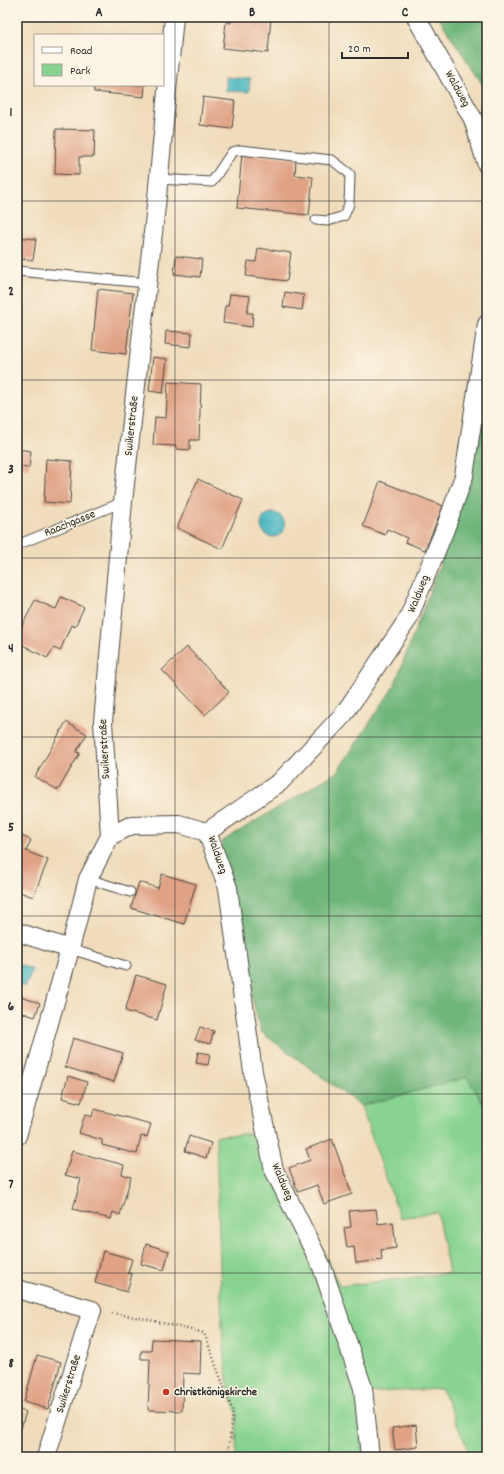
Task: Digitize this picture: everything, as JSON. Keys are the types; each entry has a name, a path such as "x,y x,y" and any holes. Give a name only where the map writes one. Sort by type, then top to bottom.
{"street":[{"name":"Swikerstraße","path":"110,836 103,722 174,17"},
{"name":"Waldweg","path":"416,17 474,119 487,165"},
{"name":"Waldweg","path":"370,1457 363,1388 322,1267 274,1170 253,1072 228,888 207,832 280,782 344,714 408,619 445,529 464,476 487,324"},
{"path":"17,1136 70,949 88,879 110,836 132,825 179,824 207,832"},
{"path":"17,932 70,949"},
{"path":"17,1289 92,1310"},
{"name":"Swikerstraße","path":"46,1457 92,1310"}],"lane":[{"path":"158,179 212,182 232,152 240,150 332,160 350,174 349,204 344,216 328,221 316,220"},
{"path":"17,271 147,283"},
{"name":"Raachgasse","path":"17,545 124,502"},
{"path":"88,879 130,892"},
{"path":"70,949 126,966"}],"path":[{"path":"92,1310 146,1319 204,1333 233,1412 228,1457"}],"green space":[{"path":"438,17 487,17 487,91"},
{"path":"487,405 487,1110 467,1077 361,1106 261,1032 224,888 221,842 337,772 394,686 450,538"},
{"path":"468,1077 487,1110 487,1457 471,1457 442,1389 359,1393 365,1457 236,1457 237,1414 228,1389 222,1328 216,1136 272,1132 284,1175 340,1286 449,1273 437,1212 400,1218 361,1106"}],"water":[{"path":"226,77 250,79 249,92 226,91"},
{"path":"273,513 281,517 285,525 281,533 273,537 265,533 261,525 265,517"},
{"path":"17,964 32,969 26,987 17,985"}],"building":[{"path":"231,17 271,17 268,53 223,48 226,22 231,23"},
{"path":"94,86 145,86 144,97 94,92"},
{"path":"203,97 235,101 232,129 200,125"},
{"path":"56,129 95,130 94,157 79,157 79,175 55,174"},
{"path":"242,154 296,159 295,175 313,177 309,215 237,208"},
{"path":"17,237 36,239 33,260 17,259"},
{"path":"258,248 291,253 287,281 246,276 248,261 256,262"},
{"path":"176,256 202,259 200,277 174,274"},
{"path":"98,289 133,293 126,354 92,350"},
{"path":"285,292 304,295 302,310 283,307"},
{"path":"230,294 250,296 247,313 253,313 252,327 223,323 225,306 228,306"},
{"path":"166,331 192,333 191,347 165,344"},
{"path":"153,357 167,359 163,393 149,391"},
{"path":"168,382 201,384 199,440 190,440 190,450 176,449 176,446 153,445 155,417 166,418"},
{"path":"17,449 31,451 29,468 17,467"},
{"path":"46,459 72,461 70,504 44,502"},
{"path":"198,479 243,500 222,549 177,528"},
{"path":"380,481 443,506 425,550 405,542 407,538 387,529 385,535 363,526"},
{"path":"61,597 84,607 75,627 71,625 60,651 54,648 47,658 17,642 17,636 35,600 56,609"},
{"path":"187,647 229,692 205,715 162,670"},
{"path":"66,722 87,734 76,752 80,753 58,790 35,777"},
{"path":"17,834 31,840 26,851 48,860 33,897 17,891"},
{"path":"162,874 196,884 184,924 131,908 139,882 158,888"},
{"path":"136,975 167,984 157,1020 125,1011"},
{"path":"17,996 40,1003 35,1017 17,1011"},
{"path":"200,1027 214,1031 210,1044 195,1040"},
{"path":"73,1038 123,1053 114,1082 65,1067"},
{"path":"198,1052 210,1054 208,1065 196,1063"},
{"path":"68,1076 87,1082 81,1103 62,1098"},
{"path":"94,1109 151,1124 147,1137 141,1136 137,1154 102,1145 102,1140 79,1133 85,1114 92,1117"},
{"path":"189,1136 211,1143 206,1158 185,1151"},
{"path":"332,1139 352,1194 324,1204 317,1185 298,1192 289,1168 310,1160 306,1149"},
{"path":"72,1151 124,1165 122,1174 131,1177 120,1215 113,1212 111,1219 73,1209 81,1179 65,1175"},
{"path":"376,1209 378,1224 393,1222 396,1248 381,1250 382,1260 356,1263 354,1247 347,1248 344,1228 351,1227 349,1211"},
{"path":"146,1244 169,1251 164,1270 141,1264"},
{"path":"103,1251 132,1259 128,1273 132,1274 127,1292 95,1283"},
{"name":"Christkönigskirche","path":"152,1339 201,1341 200,1374 183,1373 182,1411 148,1410 150,1359 141,1359 141,1351 151,1351"},
{"path":"37,1355 61,1362 48,1409 24,1402"},
{"path":"17,1409 26,1412 17,1441"},
{"path":"416,1425 418,1447 395,1450 392,1428"}],"place":[{"name":"Christkönigskirche","path":"166,1392"}]}
